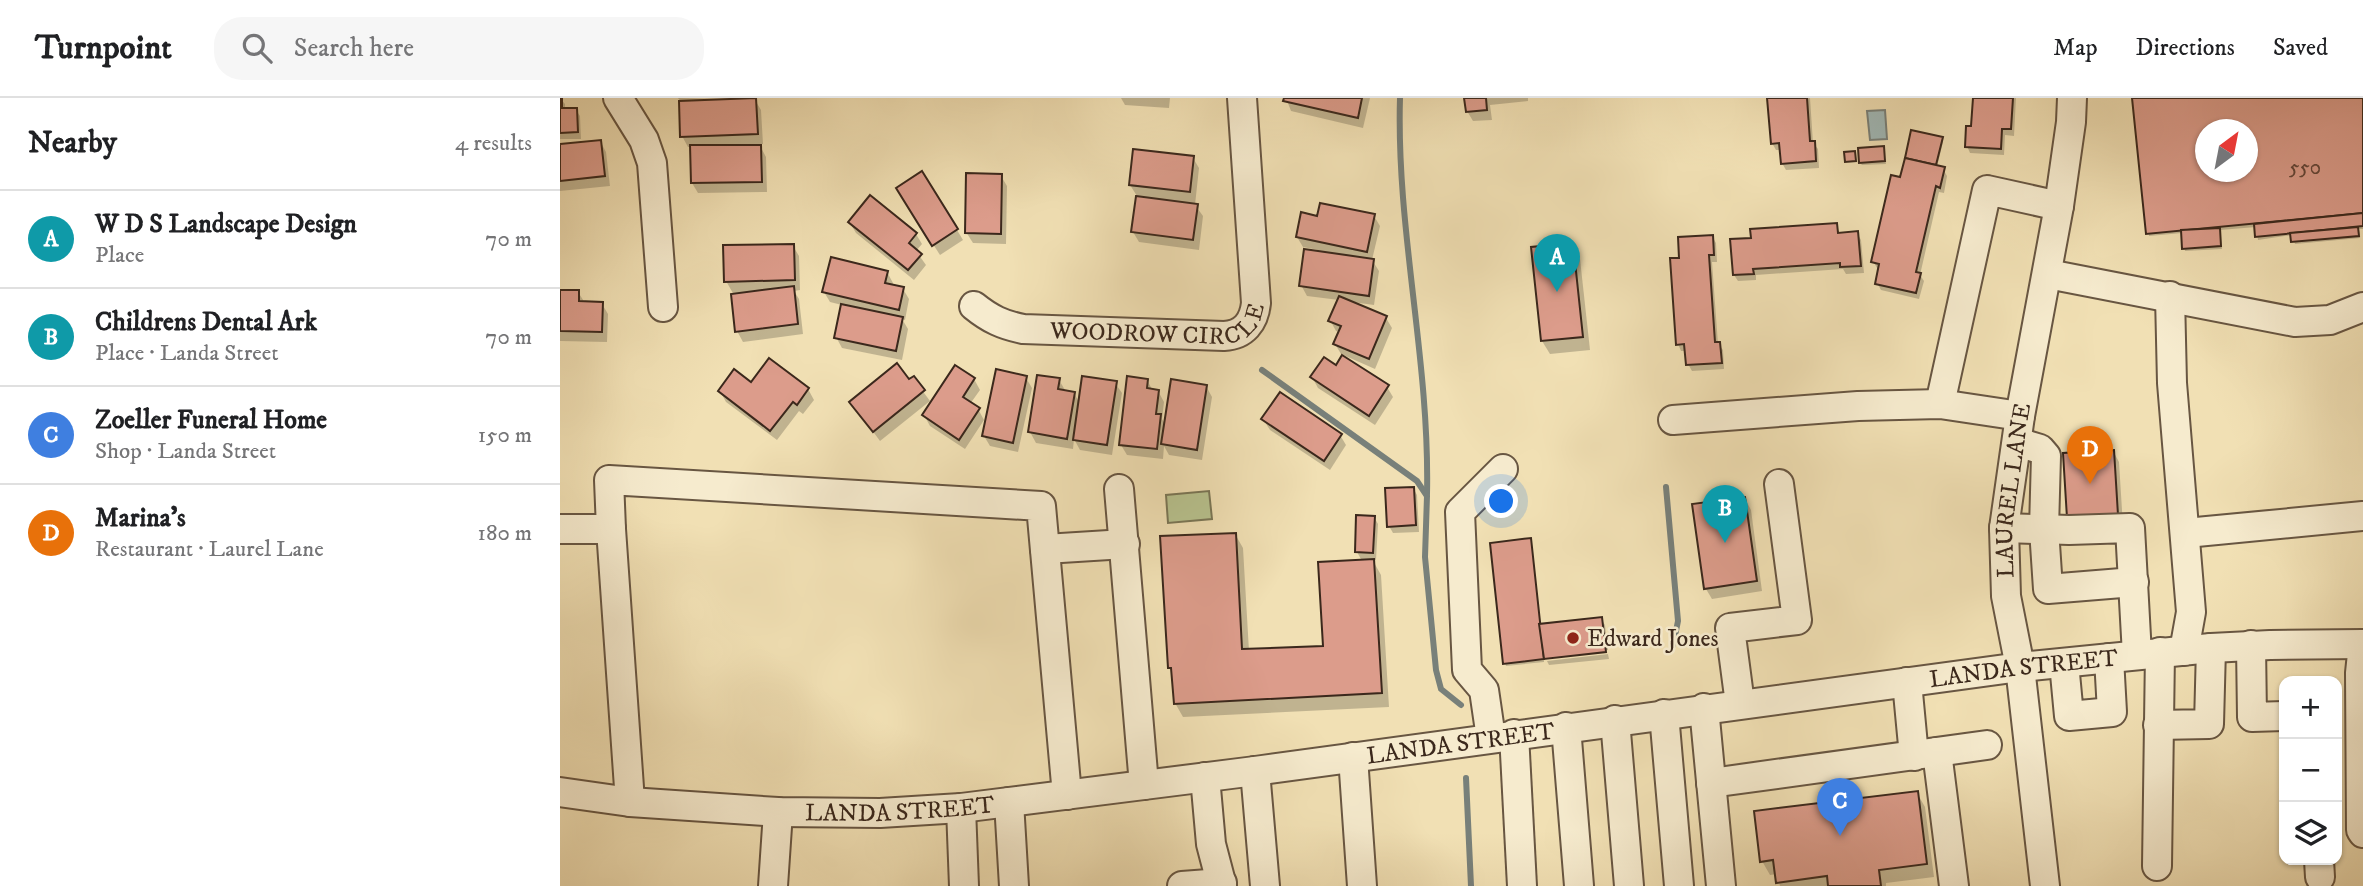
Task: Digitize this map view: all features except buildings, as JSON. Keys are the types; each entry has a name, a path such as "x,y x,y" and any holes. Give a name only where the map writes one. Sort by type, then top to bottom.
{"street":[{"path":"618,98 644,140 652,163 663,307"},
{"name":"WOODROW CIRCLE","path":"974,306 989,318 1023,329 1232,336 1248,326 1253,319 1256,303 1242,98"},
{"name":"LAUREL LANE","path":"2045,886 2020,667 2006,596 2004,528 2018,429 2059,206 2072,98"},
{"path":"1940,404 1987,190 2059,206"},
{"path":"2048,274 2295,322 2330,320 2363,307"},
{"path":"2157,866 2158,724 2173,651 2191,612 2172,383 2170,296"},
{"path":"1674,420 1845,407 1940,404 2018,429 2046,456 2044,529 2048,589 2134,582"},
{"path":"1503,469 1460,512 1467,670 1484,690 1502,736 1522,886"},
{"path":"630,802 609,480 1041,506 1067,795"},
{"path":"1740,704 1730,628 1797,620 1779,484"},
{"path":"1119,489 1144,785"},
{"path":"2186,533 2363,516"},
{"path":"2004,528 2130,528 2134,582 2173,651 2209,724 2158,724"},
{"path":"560,529 611,529"},
{"path":"1045,550 1125,544"},
{"path":"2362,831 2360,673 2363,644"},
{"name":"LANDA STREET","path":"560,792 630,802 778,812 880,813 961,808 1255,771 2020,667 2251,645 2363,644"},
{"path":"2251,645 2252,717 2279,716"},
{"path":"2064,663 2069,716 2112,712 2109,657"},
{"path":"1907,681 1926,754 1954,886"},
{"path":"1704,708 1721,886"},
{"path":"1664,714 1679,886"},
{"path":"1615,720 1629,886"},
{"path":"1566,727 1579,886"},
{"path":"1711,783 1987,745"},
{"path":"1353,757 1362,886"},
{"path":"1255,771 1265,886"},
{"path":"1182,886 1222,885 1212,844 1205,777"},
{"path":"1009,802 1014,886"},
{"path":"961,808 964,886"},
{"path":"773,886 778,812"}],"green space":[{"path":"1209,491 1212,519 1168,523 1166,495"}],"water":[{"path":"1885,110 1887,139 1870,140 1867,111"}],"waterway":[{"path":"1400,98 1403,197 1427,444 1427,494"},
{"path":"1262,370 1417,481 1427,496 1425,557 1436,670 1441,689 1461,705"},
{"path":"1666,487 1678,621 1673,646"},
{"path":"1466,778 1471,886"}],"place":[{"name":"W D S Landscape Design","path":"1557,292"},
{"name":"Marina's","path":"2090,484"},
{"name":"Childrens Dental Ark","path":"1725,543"},
{"name":"Edward Jones","path":"1573,638"},
{"name":"Zoeller Funeral Home","path":"1840,836"}]}
